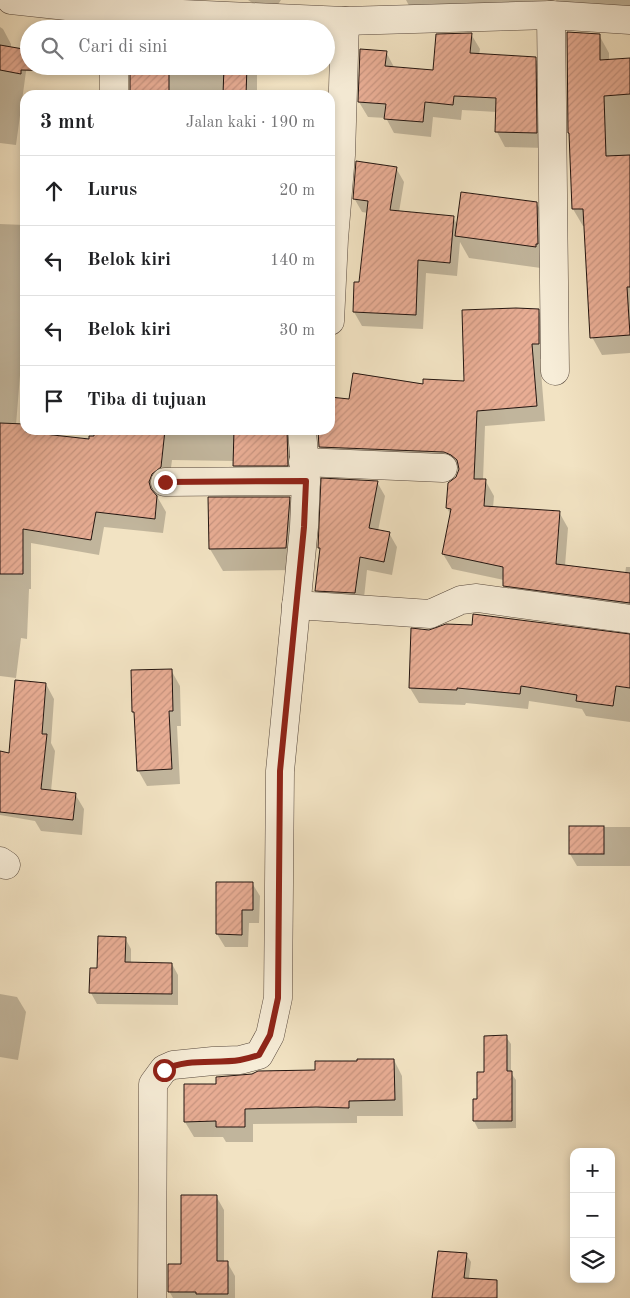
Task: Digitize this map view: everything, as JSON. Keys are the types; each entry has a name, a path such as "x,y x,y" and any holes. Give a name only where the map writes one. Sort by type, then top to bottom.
{"street":[{"path":"11,0 113,20 344,20 551,15 630,20"},
{"path":"551,15 555,371"},
{"path":"335,225 340,155 344,20"},
{"path":"114,75 114,90"},
{"path":"152,1298 153,1084 164,1070 173,1065 240,1060 259,1055 270,1035 278,998 280,771 304,527 305,471 302,435"},
{"path":"165,482 305,471 443,468"},
{"path":"296,605 430,614 461,600 477,598 630,619"}],"building":[{"path":"567,32 600,34 600,60 630,58 630,94 604,96 606,156 630,155 630,287 627,287 630,335 590,338 583,209 572,209 568,133"},
{"path":"472,33 470,53 536,57 537,133 495,132 496,98 454,96 453,105 425,102 423,122 384,119 386,104 358,102 360,49 387,51 385,66 433,70 436,34"},
{"path":"0,45 20,48 20,74 0,70"},
{"path":"130,75 169,75 169,90 130,90"},
{"path":"224,75 247,75 246,90 223,90"},
{"path":"356,161 397,167 390,210 454,216 450,263 418,260 416,315 353,312 354,282 359,282 368,201 353,199"},
{"path":"461,192 537,202 538,244 536,244 536,247 455,236"},
{"path":"539,309 539,344 532,344 537,406 477,411 474,479 486,479 484,506 560,511 556,564 630,573 630,603 503,586 503,567 442,554 451,509 446,508 448,483 456,477 459,469 457,460 451,455 444,452 319,447 318,435 335,435 335,398 349,399 353,373 423,384 423,379 464,381 462,310"},
{"path":"0,423 20,424 20,435 53,435 89,439 89,436 94,435 164,435 161,467 152,474 149,482 151,489 157,496 155,519 96,512 91,540 23,529 23,574 0,574"},
{"path":"234,435 287,435 288,466 233,466"},
{"path":"321,478 378,481 369,528 390,532 384,562 360,557 355,593 315,591 320,548 318,548"},
{"path":"208,497 290,497 286,548 209,549"},
{"path":"473,614 630,634 630,688 616,686 613,706 576,701 577,695 521,686 520,694 457,688 457,690 409,688 411,628 429,630 446,624 472,625"},
{"path":"172,669 173,711 169,711 172,769 137,771 131,670"},
{"path":"15,680 46,683 42,734 47,734 41,789 76,793 73,820 0,812 0,751 9,753"},
{"path":"569,826 604,826 604,854 569,854"},
{"path":"216,882 253,882 253,910 242,910 242,935 216,934"},
{"path":"98,936 126,937 125,962 172,963 172,994 89,993 90,968 97,968"},
{"path":"507,1035 507,1071 512,1071 512,1121 473,1121 473,1099 477,1099 477,1072 484,1072 484,1036"},
{"path":"357,1059 394,1059 395,1100 349,1101 349,1108 245,1109 245,1127 216,1127 216,1121 184,1122 184,1084 216,1084 216,1077 252,1074 258,1071 315,1070 315,1061 357,1061"},
{"path":"181,1195 217,1195 217,1261 228,1261 228,1294 168,1292 168,1264 181,1264"},
{"path":"438,1251 467,1253 464,1278 497,1280 497,1298 432,1298"}],"route":[{"path":"164,1070 173,1065 240,1060 259,1055 270,1035 278,998 280,771 304,527 306,481 165,482"}]}
